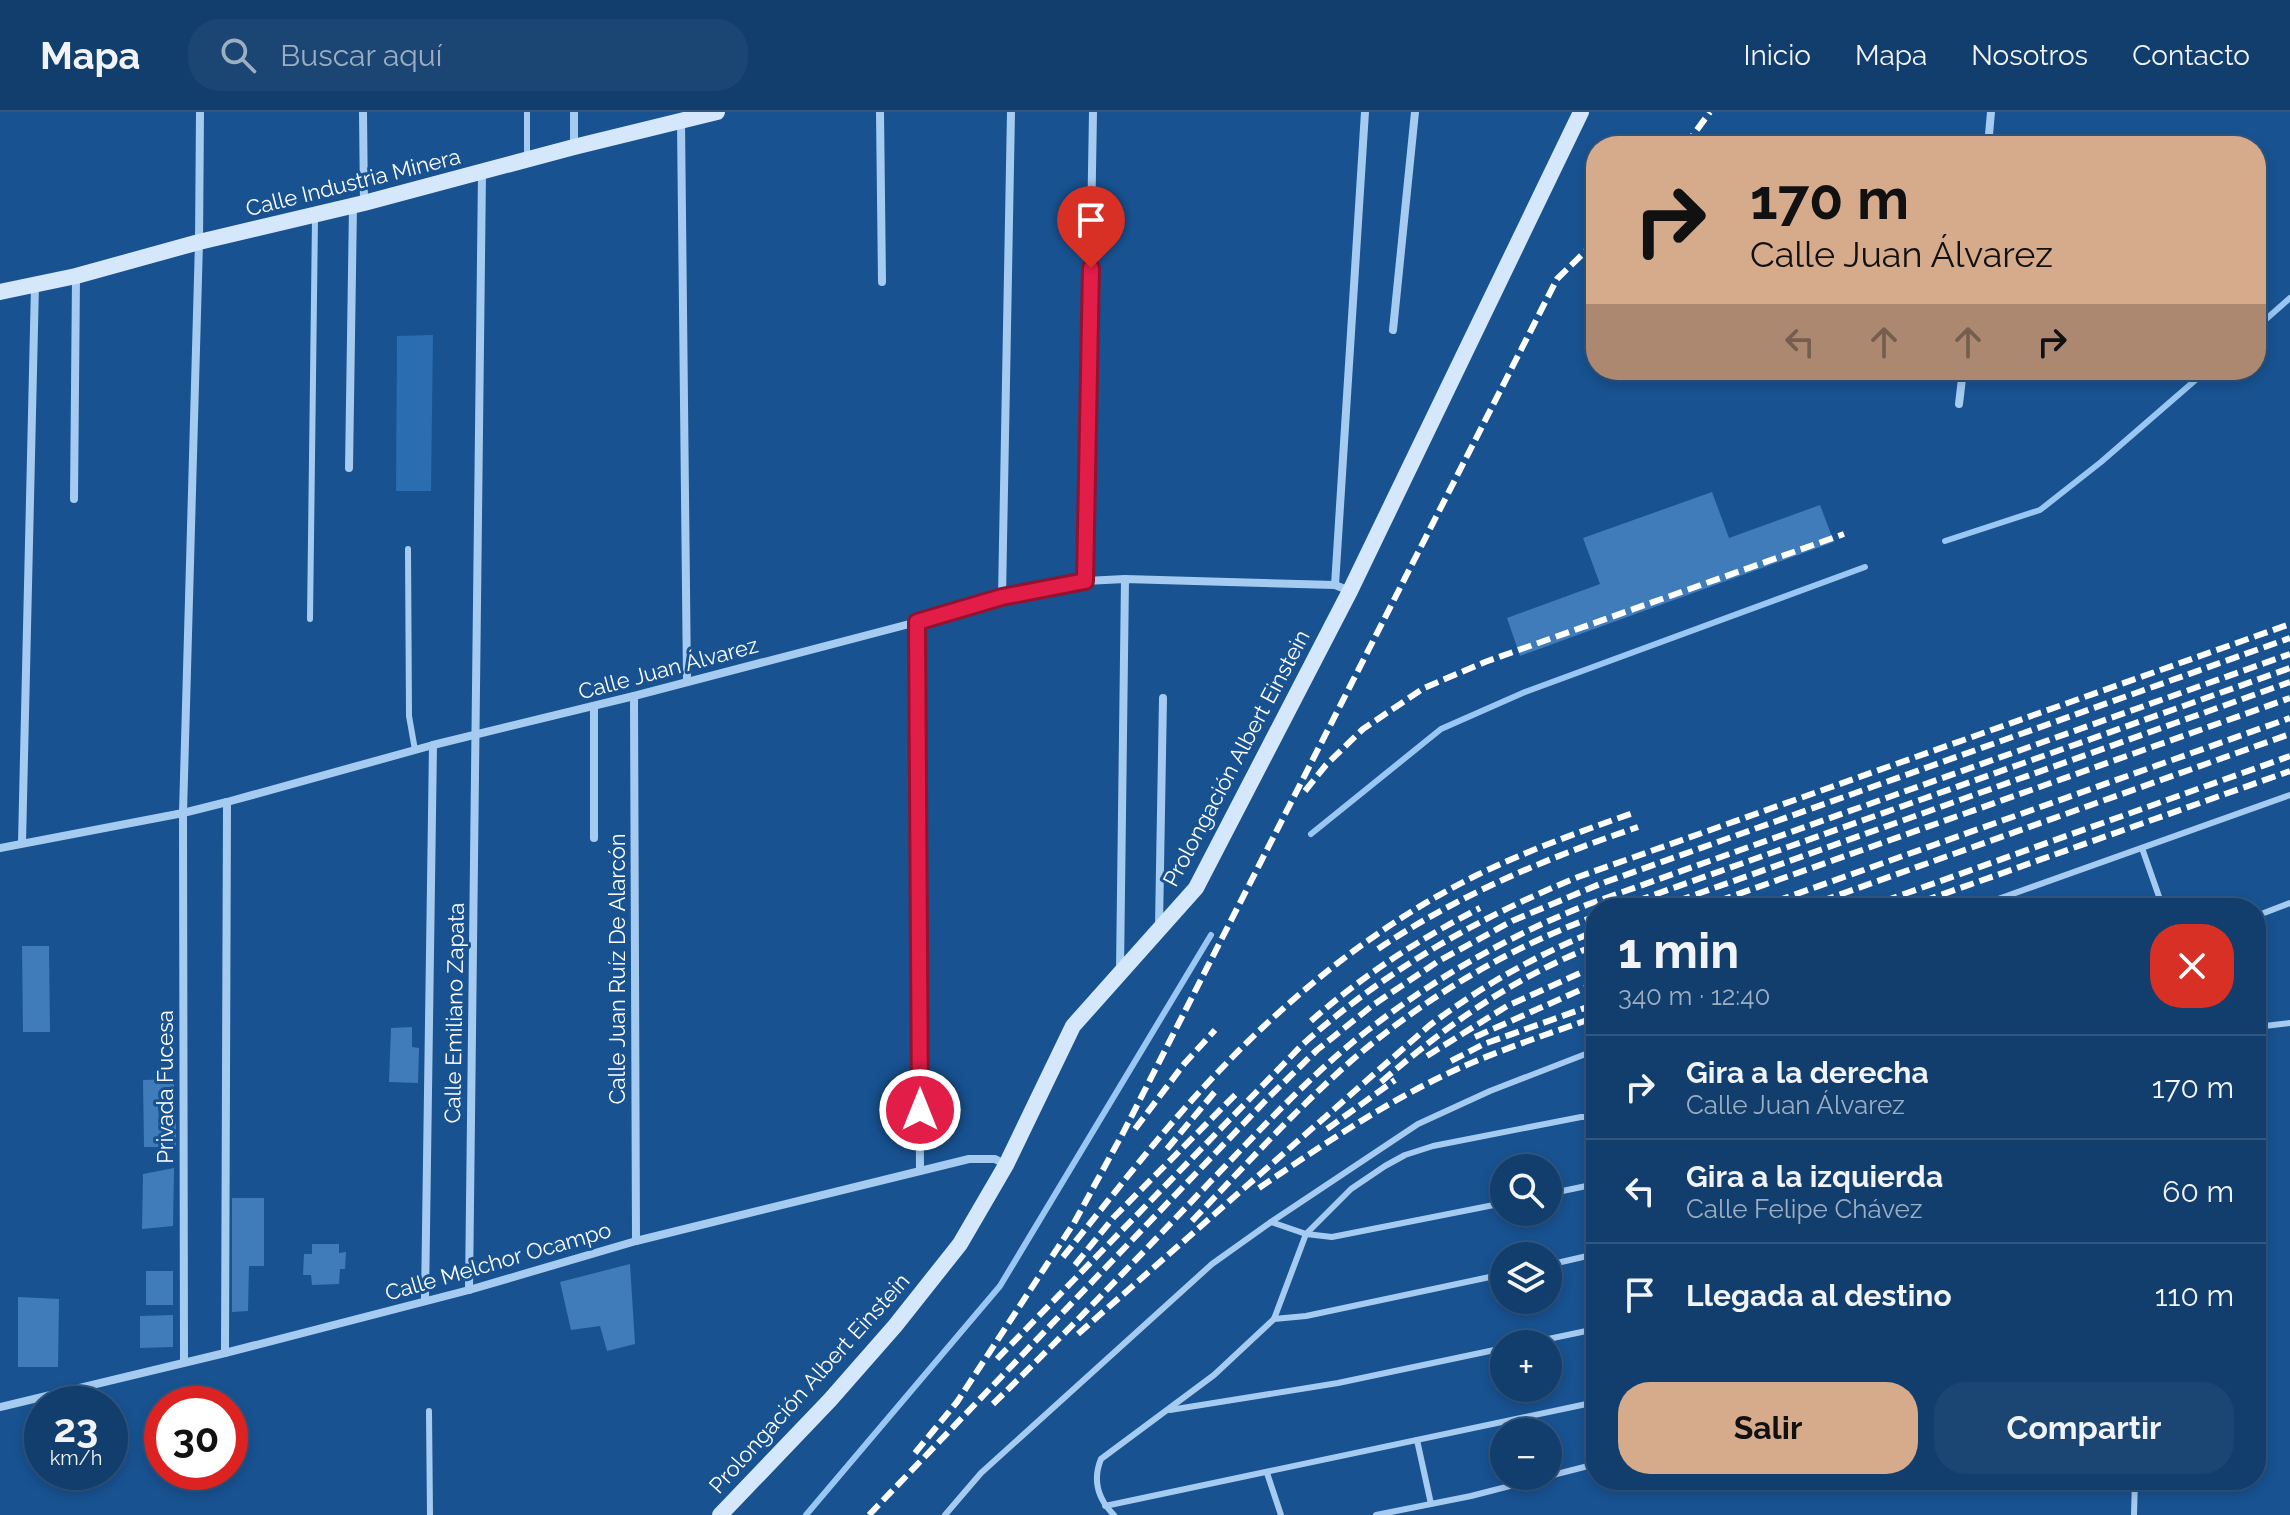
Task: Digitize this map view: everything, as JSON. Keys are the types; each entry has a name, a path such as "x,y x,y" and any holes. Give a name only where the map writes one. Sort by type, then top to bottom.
{"main road":[{"name":"Calle Industria Minera","path":"0,292 76,276 199,242 358,205 717,112"},
{"name":"Prolongación Albert Einstein","path":"720,1515 830,1400 895,1326 960,1244 1006,1165 1073,1026 1196,888 1342,588 1581,112"}],"street":[{"name":"Privada Fucesa","path":"184,1361 183,813 200,112"},
{"path":"349,468 363,112"},
{"path":"574,112 574,147"},
{"path":"880,112 882,282"},
{"path":"1002,597 1011,112"},
{"path":"1085,581 1093,112"},
{"path":"1342,588 1365,112"},
{"path":"1393,330 1415,112"},
{"path":"1989,136 1991,112"},
{"path":"681,122 687,682"},
{"name":"Calle Emiliano Zapata","path":"469,1290 482,173"},
{"path":"74,499 76,276"},
{"path":"22,843 35,284"},
{"path":"1959,404 1962,380"},
{"path":"1120,974 1125,579"},
{"name":"Calle Juan Álvarez","path":"0,848 227,802 433,745 917,622 1002,597 1085,581 1125,579 1342,588"},
{"path":"917,622 920,1171"},
{"name":"Calle Juan Ruíz De Alarcón","path":"634,696 636,1241"},
{"path":"1159,931 1163,698"},
{"path":"594,706 594,838"},
{"path":"425,1300 433,745"},
{"path":"225,1353 227,802"},
{"name":"Calle Melchor Ocampo","path":"0,1407 225,1353 469,1290 636,1241 920,1171 979,1158 995,1159 1006,1165"}],"lane":[{"path":"527,112 527,160"},
{"path":"310,619 315,214"},
{"path":"408,549 409,716 415,750"},
{"path":"2003,898 2290,795"},
{"path":"2142,848 2160,898"},
{"path":"2266,912 2290,903"},
{"path":"2266,1026 2290,1023"},
{"path":"945,1515 981,1473 1212,1264 1418,1124 1490,1091 1586,1054"},
{"path":"1114,1515 1098,1493 1096,1482 1101,1459 1214,1375 1274,1319 1306,1234 1351,1189 1405,1155 1433,1146 1586,1117"},
{"path":"1562,1191 1586,1186"},
{"path":"1271,1222 1306,1234 1332,1237 1490,1206"},
{"path":"1562,1262 1586,1256"},
{"path":"1274,1319 1306,1316 1490,1277"},
{"path":"1562,1336 1586,1331"},
{"path":"1166,1410 1338,1383 1490,1351"},
{"path":"1105,1506 1586,1404"},
{"path":"429,1411 430,1515"},
{"path":"1417,1440 1431,1504"},
{"path":"1376,1515 1471,1496 1586,1467"},
{"path":"1267,1473 1281,1515"},
{"path":"2134,1515 2135,1490"}],"shaded area":[{"path":"433,335 431,491 396,491 397,336"}],"building":[{"path":"1712,492 1729,538 1820,505 1834,542 1520,656 1507,618 1600,584 1583,538"},
{"path":"22,946 49,946 50,1032 23,1032"},
{"path":"412,1027 412,1047 419,1048 418,1083 389,1082 391,1028"},
{"path":"174,1079 174,1100 158,1101 159,1122 176,1122 176,1147 144,1147 143,1080"},
{"path":"174,1168 173,1226 142,1229 143,1174"},
{"path":"232,1198 264,1198 264,1266 249,1266 248,1311 232,1312"},
{"path":"312,1244 339,1244 339,1253 346,1252 345,1269 340,1269 339,1284 312,1285 311,1275 303,1275 304,1254 312,1254"},
{"path":"630,1264 635,1344 607,1351 600,1326 571,1330 560,1282"},
{"path":"146,1271 173,1271 173,1305 146,1305"},
{"path":"18,1297 59,1299 58,1367 18,1367"},
{"path":"173,1315 173,1347 140,1348 140,1316"}],"waterway":[{"path":"2266,319 2290,298"},
{"path":"1945,541 2040,510 2195,380"},
{"path":"1311,834 1441,729 1525,692 1865,567"},
{"path":"806,1515 1000,1286 1211,935"}],"railway":[{"path":"1692,136 1710,112"},
{"path":"915,1453 957,1402 1074,1223 1123,1133 1557,279 1586,251"},
{"path":"1305,791 1326,765 1363,729 1424,688 1485,662 1844,534"},
{"path":"997,1359 1302,1045 1365,994 1432,949 1504,910 1578,877 2290,624"},
{"path":"869,1515 1317,1050 1373,1005 1437,962 1512,921 1600,884 2290,638"},
{"path":"1606,898 2290,654"},
{"path":"1645,898 2290,668"},
{"path":"1686,898 2290,682"},
{"path":"1727,898 2290,698"},
{"path":"1785,898 2290,718"},
{"path":"1830,898 2290,734"},
{"path":"1893,898 2290,756"},
{"path":"1932,898 2290,771"},
{"path":"1063,1257 1198,1093 1277,1014 1339,962 1405,916 1475,876 1533,850 1633,813"},
{"path":"1378,949 1504,879 1638,827"},
{"path":"993,1404 1326,1065 1393,1011 1447,975 1531,929 1586,905"},
{"path":"1311,1021 1392,959 1480,908"},
{"path":"1192,1221 1309,1100 1379,1038 1436,997 1498,960 1586,920"},
{"path":"1078,1334 1430,1025 1510,972 1586,935"},
{"path":"1381,1082 1482,1004 1536,972 1586,949"},
{"path":"1427,1056 1507,1006 1586,970"},
{"path":"1475,1037 1586,987"},
{"path":"1451,1061 1484,1044 1586,1008"},
{"path":"1259,1188 1353,1126 1427,1083 1488,1056 1586,1020"},
{"path":"1135,1129 1184,1064 1215,1030"},
{"path":"1327,1129 1395,1080"},
{"path":"1167,1149 1218,1088"},
{"path":"1075,1265 1114,1217 1239,1091"}],"route":[{"path":"920,1110 917,622 1002,597 1085,581 1091,268"}]}
